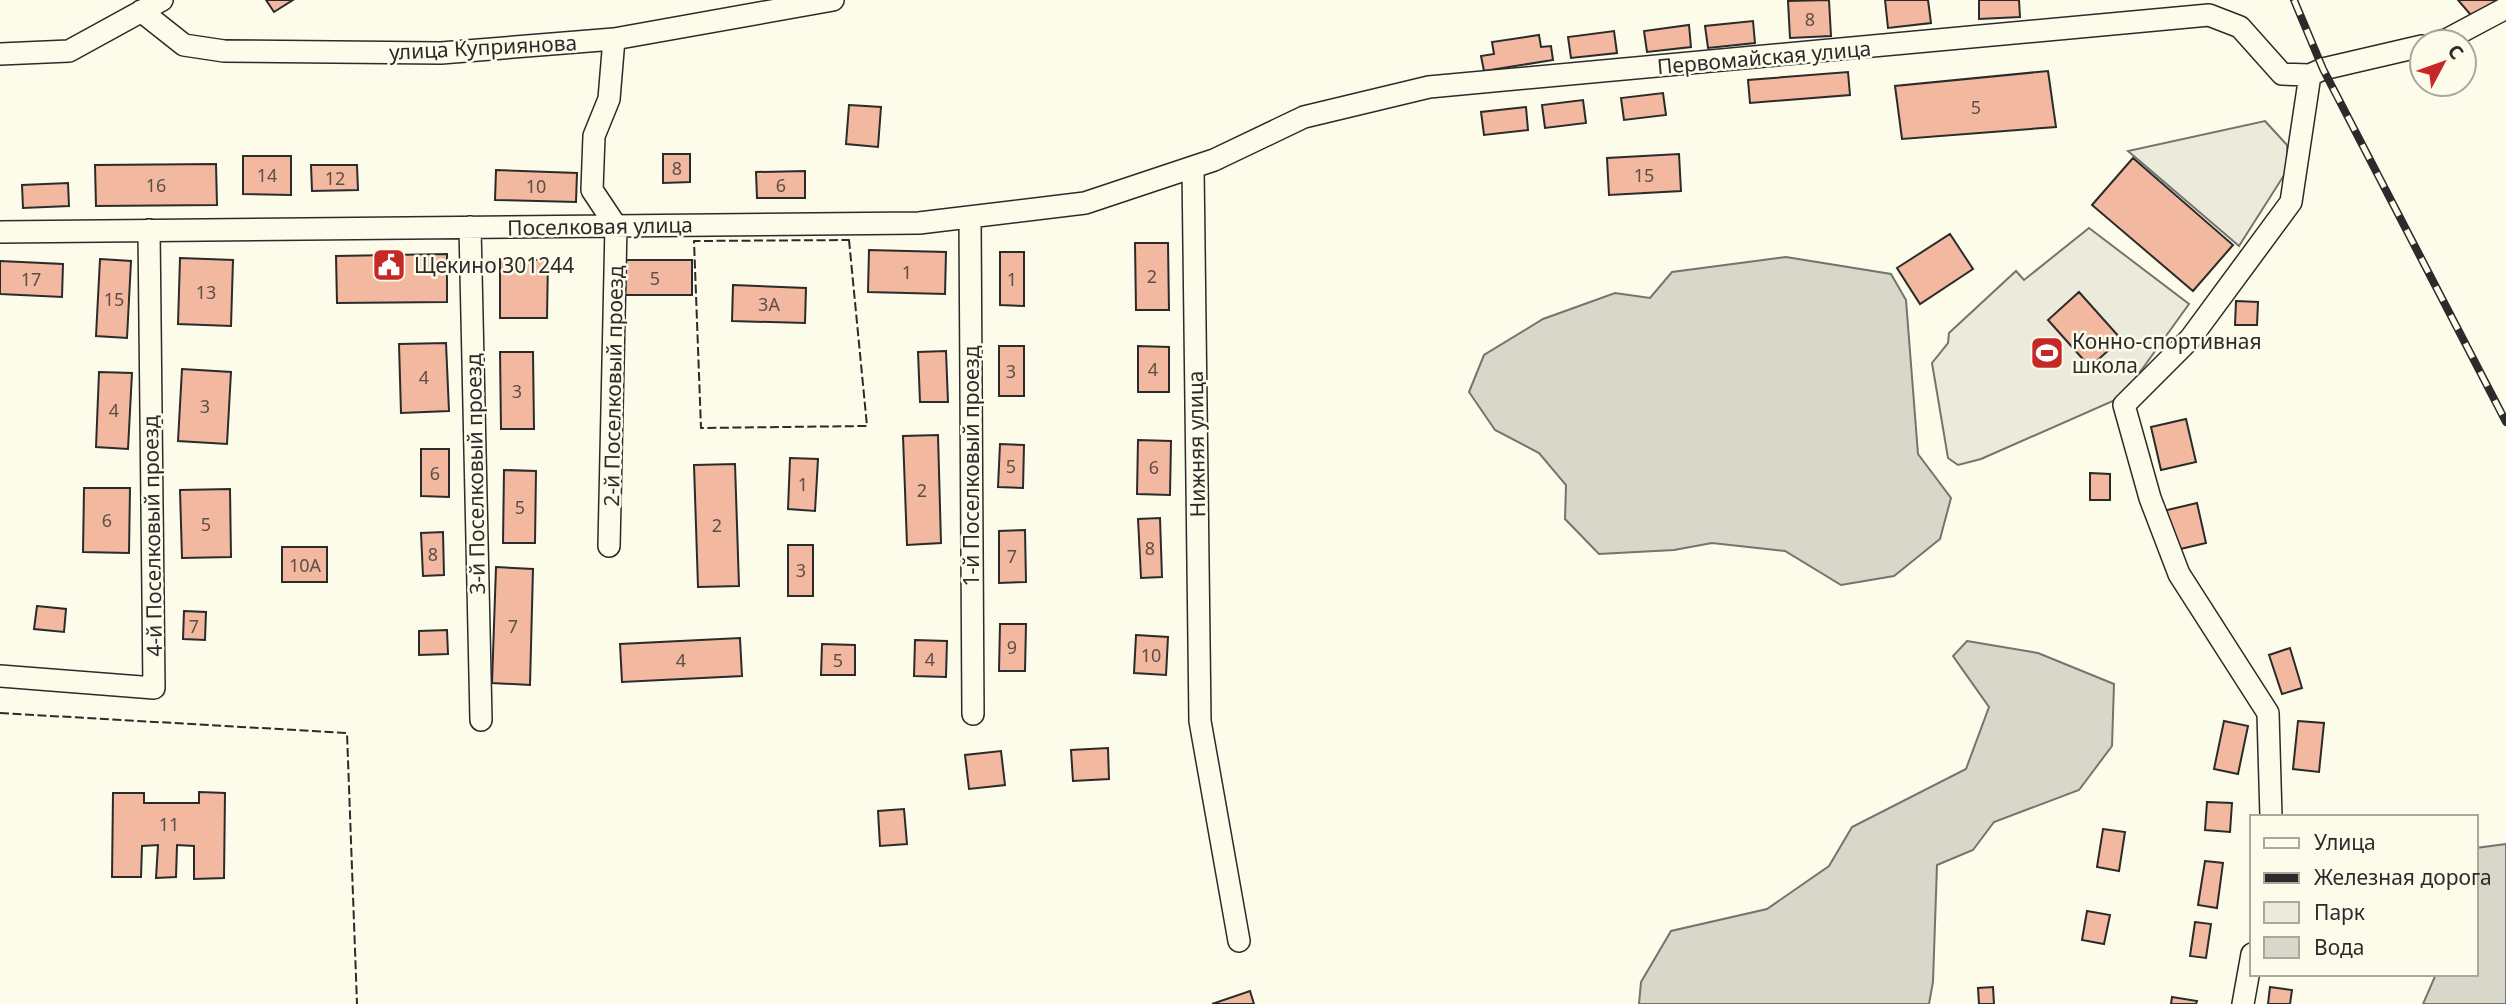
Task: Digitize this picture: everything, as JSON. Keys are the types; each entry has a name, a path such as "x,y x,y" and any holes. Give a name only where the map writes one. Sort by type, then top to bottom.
{"street":[{"path":"0,54 68,51 162,0"},
{"name":"улица Куприянова","path":"141,11 184,45 224,51 441,52 614,39 833,0"},
{"path":"2468,28 2506,8"},
{"name":"Первомайская улица","path":"1193,167 1214,160 1304,117 1429,87 2208,15 2241,27 2282,74 2317,72"},
{"path":"614,39 609,99 594,136 592,190 616,226"},
{"path":"2271,815 2268,713 2179,574 2150,498 2124,405 2190,339 2291,202 2317,72 2408,49"},
{"name":"Поселковая улица","path":"0,232 919,223 1085,203 1193,167"},
{"name":"Нижняя улица","path":"1193,167 1200,721 1239,941"},
{"name":"1-й Поселковый проезд","path":"970,217 973,714"},
{"name":"2-й Поселковый проезд","path":"609,546 616,226"},
{"name":"3-й Поселковый проезд","path":"470,227 481,720"},
{"name":"4-й Поселковый проезд","path":"0,676 154,688 149,230"},
{"path":"2243,1004 2250,965"}],"green space":[{"name":"Конно-спортивная школа","path":"2089,228 2189,304 2122,397 1981,459 1958,465 1948,458 1932,363 1948,343 1949,333 2016,271 2024,280"}],"shaded area":[{"path":"2265,121 2287,145 2288,169 2239,246 2128,151"}],"water":[{"path":"1786,257 1891,274 1906,300 1918,454 1951,498 1940,539 1894,576 1841,585 1785,551 1712,543 1674,550 1599,554 1565,519 1566,485 1539,453 1495,430 1469,392 1484,355 1543,319 1615,293 1650,298 1672,272"},
{"path":"1967,641 2038,653 2114,684 2112,746 2079,790 1994,822 1973,850 1937,865 1933,982 1929,1004 1639,1004 1641,982 1671,931 1767,909 1829,866 1852,827 1966,769 1989,707 1953,656"},
{"path":"2506,844 2506,1004 2423,1004 2435,976 2478,976 2478,848"}],"building":[{"path":"266,0 293,0 274,12"},
{"path":"1829,0 1831,36 1790,38 1788,1"},
{"path":"1885,0 1928,0 1931,23 1888,28"},
{"path":"1979,0 2019,0 2020,17 1979,19"},
{"path":"2458,0 2499,0 2476,21"},
{"path":"1753,21 1755,43 1708,48 1705,26"},
{"path":"1689,25 1691,47 1647,52 1644,31"},
{"path":"1614,31 1617,53 1571,58 1568,37"},
{"path":"1539,35 1541,47 1551,46 1553,60 1484,71 1481,56 1494,54 1492,42"},
{"path":"2048,71 2056,127 1902,139 1895,86"},
{"path":"1848,72 1850,95 1750,103 1748,80"},
{"path":"1663,93 1666,115 1624,120 1621,98"},
{"path":"1583,100 1586,123 1545,128 1542,105"},
{"path":"849,105 881,107 878,147 846,144"},
{"path":"1526,107 1528,130 1484,135 1481,112"},
{"path":"663,154 690,154 690,182 663,183"},
{"path":"1679,154 1681,191 1609,195 1607,158"},
{"path":"243,156 291,156 291,195 243,194"},
{"path":"2133,158 2233,245 2193,291 2092,205"},
{"path":"216,164 217,205 96,206 95,165"},
{"path":"311,165 357,165 358,190 312,191"},
{"path":"496,170 577,173 576,202 495,200"},
{"path":"805,171 805,198 757,198 756,172"},
{"path":"68,183 69,206 23,208 22,185"},
{"path":"1950,234 1973,269 1920,304 1897,268"},
{"path":"1135,243 1168,243 1169,310 1136,310"},
{"path":"869,250 946,252 945,294 868,292"},
{"path":"1000,252 1024,252 1024,306 1000,305"},
{"path":"447,254 447,302 337,303 336,256"},
{"path":"180,258 233,260 231,326 178,324"},
{"path":"100,259 131,261 127,338 96,336"},
{"path":"500,259 548,260 547,318 500,318"},
{"path":"618,260 692,260 692,295 618,295"},
{"path":"0,261 63,264 62,297 0,294"},
{"path":"733,285 806,288 805,323 732,321"},
{"path":"2079,292 2121,339 2090,367 2048,320"},
{"path":"2236,301 2258,302 2257,325 2235,325"},
{"path":"446,343 449,411 401,413 399,344"},
{"path":"999,346 1024,346 1024,396 999,396"},
{"path":"1138,346 1169,347 1169,392 1138,392"},
{"path":"946,351 948,402 920,402 918,352"},
{"path":"500,352 533,352 534,429 501,429"},
{"path":"182,369 231,372 227,444 178,441"},
{"path":"99,372 132,373 128,449 96,447"},
{"path":"2186,419 2196,462 2161,470 2151,427"},
{"path":"938,435 941,543 907,545 903,436"},
{"path":"1138,440 1171,441 1170,495 1137,494"},
{"path":"1000,444 1024,445 1023,488 998,487"},
{"path":"421,449 449,449 449,497 421,496"},
{"path":"790,458 818,459 815,511 788,509"},
{"path":"735,464 739,586 698,587 694,465"},
{"path":"504,470 536,471 535,543 503,543"},
{"path":"2090,473 2110,474 2110,500 2090,500"},
{"path":"84,488 130,488 129,553 83,552"},
{"path":"230,489 231,557 182,558 180,490"},
{"path":"2197,503 2206,543 2172,551 2163,511"},
{"path":"1160,518 1162,577 1141,578 1138,519"},
{"path":"1025,530 1026,582 999,583 999,531"},
{"path":"443,532 444,575 423,576 421,533"},
{"path":"788,545 813,545 813,596 788,596"},
{"path":"282,547 327,547 327,582 282,582"},
{"path":"496,567 533,569 530,685 492,683"},
{"path":"37,606 66,609 64,632 34,629"},
{"path":"184,611 206,612 205,640 183,639"},
{"path":"1000,624 1026,624 1025,671 999,671"},
{"path":"447,630 448,654 419,655 419,631"},
{"path":"1136,635 1168,637 1166,675 1134,673"},
{"path":"740,638 742,676 622,682 620,644"},
{"path":"915,640 947,641 946,677 914,676"},
{"path":"822,644 855,645 855,675 821,675"},
{"path":"2290,648 2302,688 2282,694 2269,655"},
{"path":"2224,721 2248,726 2238,774 2214,769"},
{"path":"2298,721 2324,723 2319,772 2293,769"},
{"path":"1108,748 1109,779 1073,781 1071,750"},
{"path":"1001,751 1005,785 969,789 965,755"},
{"path":"199,792 225,793 224,878 194,879 194,846 177,845 176,877 156,878 158,845 142,846 141,877 112,877 113,793 144,793 144,803 199,803"},
{"path":"2207,802 2232,803 2230,832 2205,830"},
{"path":"904,809 907,844 880,846 878,811"},
{"path":"2103,829 2125,832 2119,871 2097,867"},
{"path":"2205,861 2223,863 2217,908 2198,905"},
{"path":"2087,911 2110,915 2104,944 2082,940"},
{"path":"2195,922 2211,924 2206,958 2190,956"},
{"path":"1993,987 1994,1004 1979,1004 1978,988"},
{"path":"2270,987 2292,990 2290,1004 2268,1004"},
{"path":"1250,991 1254,1004 1212,1004"},
{"path":"2172,997 2197,1001 2196,1004 2171,1004"}],"railway":[{"path":"2294,0 2323,69 2506,422"}],"fence":[{"path":"849,240 867,426 701,428 694,241 849,240"},
{"path":"0,713 347,733 357,1004"}],"place":[{"name":"Щекино 301244","path":"389,265"},
{"name":"Конно-спортивная школа","path":"2047,353"}]}
